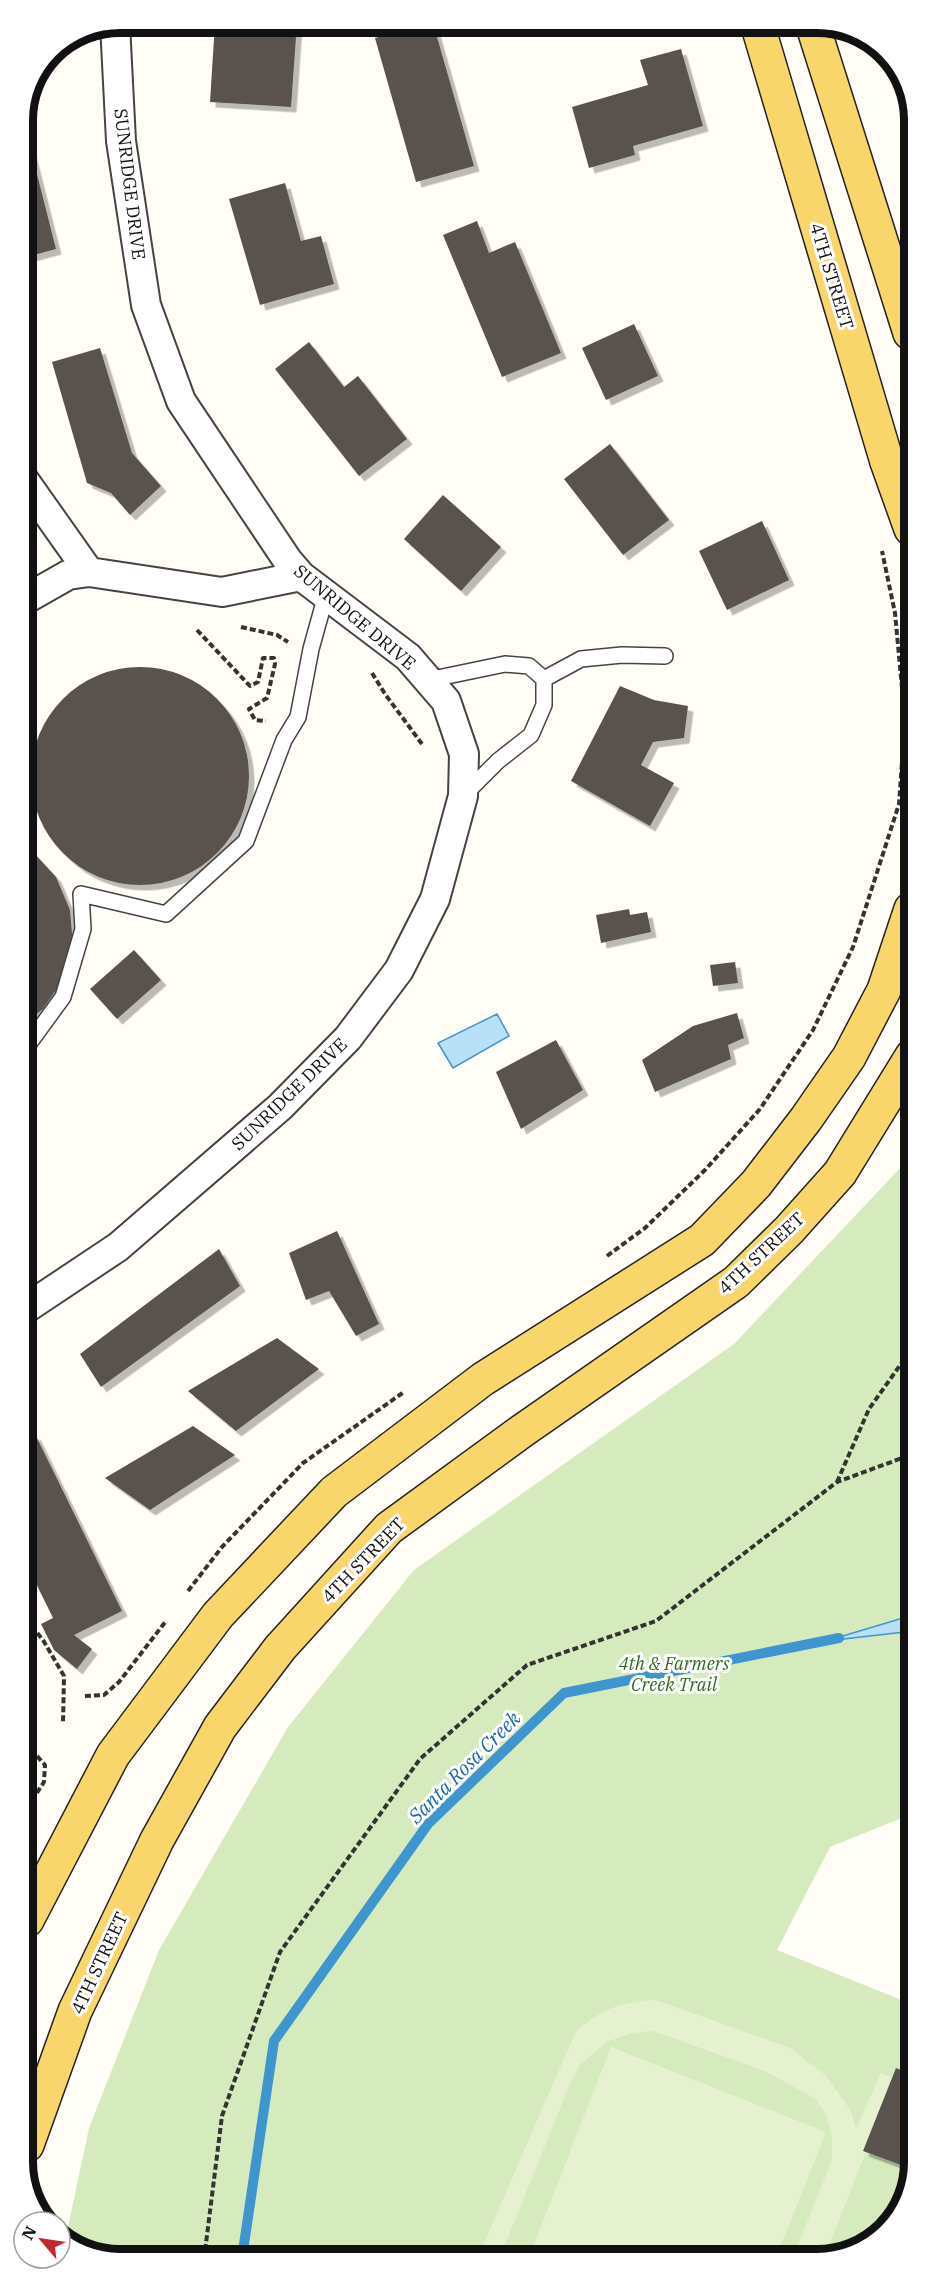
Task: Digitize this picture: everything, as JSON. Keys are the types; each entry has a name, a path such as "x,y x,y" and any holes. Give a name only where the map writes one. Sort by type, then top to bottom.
{"main road":[{"name":"4TH STREET","path":"760,33 887,462 904,512"},
{"path":"815,33 904,314"},
{"path":"33,1908 113,1755 218,1615 334,1492 483,1379 702,1240 756,1184 806,1119 849,1057 884,990 904,930"},
{"name":"4TH STREET","path":"33,2128 75,2011 157,1839 220,1727 280,1648 389,1528 522,1431 736,1282 789,1230 840,1173 904,1069"}],"street":[{"name":"SUNRIDGE DRIVE","path":"33,1304 118,1247 280,1107 348,1038 399,970 435,899 462,796 464,754 446,700 408,657 302,576 288,561 181,401 146,305 121,141 115,33"},
{"path":"33,493 89,572"},
{"path":"33,595 68,575 89,572 222,592 302,576"}],"lane":[{"path":"33,1038 63,997 83,929 81,894 166,914 246,841 284,740 298,717 311,649 327,595"},
{"path":"544,679 581,659 622,655 665,656"},
{"path":"428,680 505,664 529,666 544,679 544,705 531,735 498,760 462,796"}],"path":[{"path":"882,548 896,613 904,708"},
{"path":"241,627 277,635 291,644"},
{"path":"196,630 250,686 258,682 263,658 274,658 267,698 249,710 255,720 272,719"},
{"path":"369,668 422,744"},
{"path":"602,1259 645,1228 705,1170 759,1109 813,1030 853,947 899,804 904,734"},
{"path":"837,1482 869,1409 904,1359"},
{"path":"188,1592 222,1547 303,1462 412,1386"},
{"path":"205,2249 222,2116 280,1952 420,1759 527,1665 656,1622 837,1482 904,1457"},
{"path":"85,1696 104,1695 120,1682 167,1619"},
{"path":"33,1628 64,1676 63,1724"},
{"path":"33,1799 44,1782 45,1765 37,1756"}],"green space":[{"name":"4th & Farmers Creek Trail","path":"904,1163 904,1817 830,1847 777,1950 904,2001 904,2162 901,2184 889,2210 870,2231 855,2240 834,2247 817,2249 114,2249 87,2242 72,2234 72,2210 89,2128 159,1950 288,1727 414,1570 734,1344"},
{"path":"656,2000 790,2048 825,2075 851,2111 856,2129 881,2073 895,2079 828,2248 796,2249 832,2160 832,2136 826,2114 814,2098 765,2071 653,2031 632,2033 606,2042 580,2065 569,2086 503,2249 481,2249 576,2031 604,2011 632,2003"},
{"path":"611,2047 826,2132 779,2249 532,2249"}],"water":[{"path":"497,1014 509,1036 453,1068 438,1043"},
{"path":"904,1618 904,1632 826,1641"}],"building":[{"path":"214,33 296,33 291,107 210,102"},
{"path":"394,33 436,33 474,166 416,182 375,38"},
{"path":"681,49 703,126 633,146 635,155 589,168 572,107 648,85 640,60"},
{"path":"33,158 56,249 33,255"},
{"path":"285,183 301,241 321,236 334,284 260,305 229,199"},
{"path":"477,221 489,253 515,242 561,353 502,377 443,235"},
{"path":"634,324 658,376 606,400 582,348"},
{"path":"309,342 344,387 358,376 407,439 359,476 275,369"},
{"path":"100,348 132,453 161,486 130,515 111,493 87,483 52,362"},
{"path":"610,444 669,520 623,555 564,479"},
{"path":"443,495 501,547 461,591 404,539"},
{"path":"762,521 789,580 727,610 699,551"},
{"path":"140,667 161,669 182,675 201,685 231,715 241,734 248,765 247,797 241,818 231,837 201,867 182,877 161,883 140,885 119,883 98,877 79,867 49,837 39,818 33,797 33,755 39,734 49,715 79,685 98,675 119,669"},
{"path":"620,686 654,700 688,706 684,738 653,742 641,765 674,783 650,826 571,781"},
{"path":"33,852 56,877 70,910 73,945 63,980 43,1009 33,1017"},
{"path":"629,909 630,915 647,912 651,932 601,943 596,915"},
{"path":"134,950 161,980 117,1019 90,989"},
{"path":"735,962 738,983 713,986 710,965"},
{"path":"737,1013 744,1038 728,1045 731,1059 655,1092 642,1060 693,1026"},
{"path":"556,1040 583,1090 521,1129 496,1072"},
{"path":"337,1231 379,1324 356,1336 329,1291 306,1300 289,1253"},
{"path":"219,1249 240,1286 101,1387 80,1354"},
{"path":"277,1338 319,1369 236,1431 188,1391"},
{"path":"193,1426 235,1455 150,1510 105,1478"},
{"path":"35,1434 122,1611 74,1635 92,1649 77,1669 54,1650 41,1624 53,1618 33,1577 33,1435"},
{"path":"896,2068 904,2071 904,2166 863,2151"}],"waterway":[{"name":"Santa Rosa Creek","path":"243,2249 274,2041 428,1824 564,1693 839,1638"}]}
